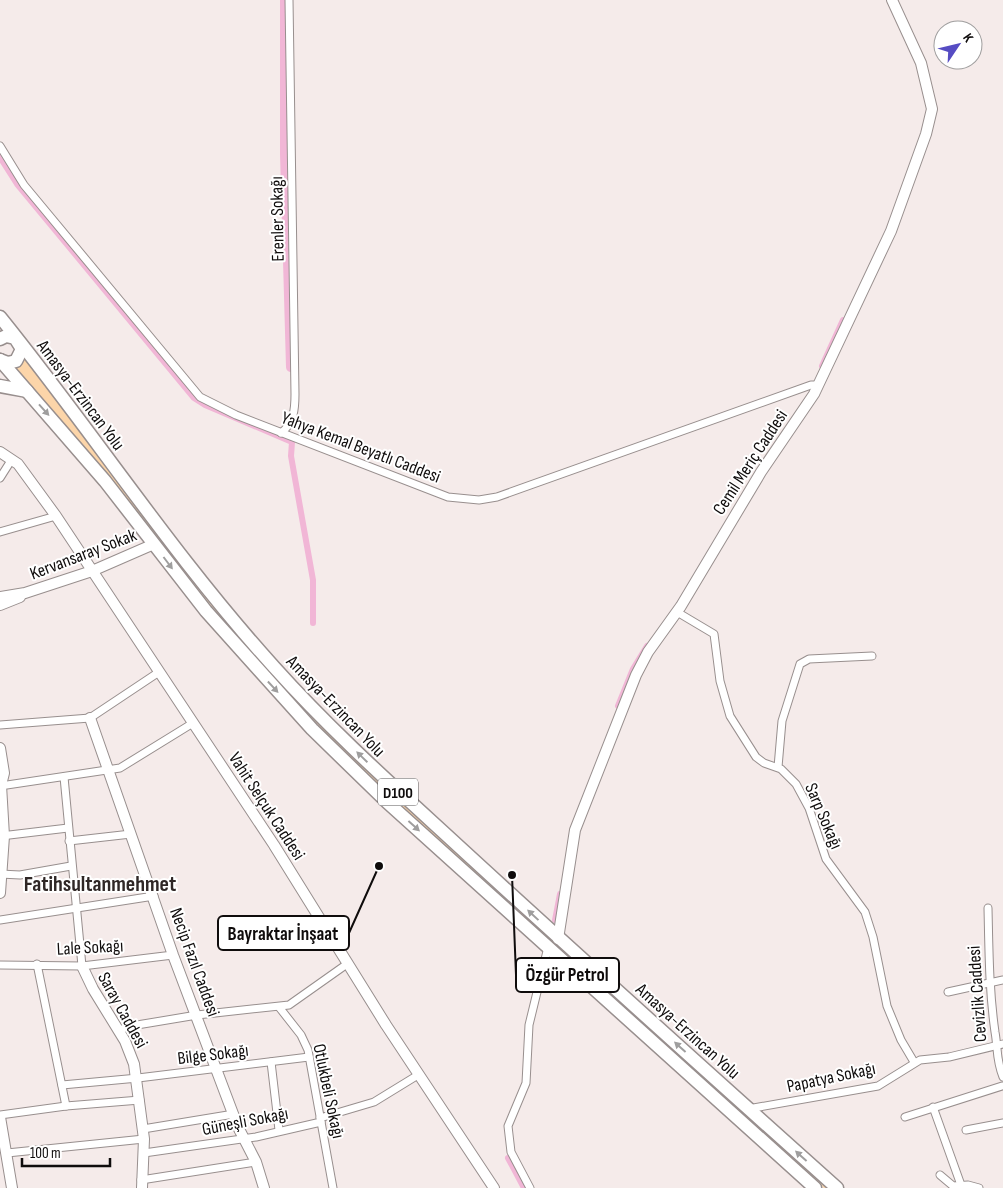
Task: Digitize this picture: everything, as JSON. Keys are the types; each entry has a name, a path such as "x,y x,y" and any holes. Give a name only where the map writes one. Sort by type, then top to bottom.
{"highway":[{"name":"Amasya-Erzincan Yolu","path":"0,317 188,565 273,666 380,775 553,943 815,1188"},
{"path":"0,339 11,336 19,340"},
{"name":"D100","path":"2,363 16,360 22,353 19,340"},
{"name":"Amasya-Erzincan Yolu","path":"2,363 105,481 221,629 312,729 387,802 748,1109 837,1188"},
{"path":"0,386 27,391"}],"street":[{"name":"Erenler Sokağı","path":"281,433 287,428 292,417 295,394 289,0"},
{"name":"Cemil Meriç Caddesi","path":"553,943 580,813 636,675 648,652 677,612 760,472 804,410 818,385 885,245 931,116 932,101 921,63 892,0"},
{"name":"Yahya Kemal Beyatlı Caddesi","path":"0,146 24,185 195,393 236,415 431,492 457,499 479,500 518,490 811,385 818,385"},
{"name":"Vahit Selçuk Caddesi","path":"0,452 12,458 56,516 274,845 418,1075 494,1188"},
{"path":"0,478 12,458"},
{"path":"0,532 56,516"},
{"name":"Kervansaray Sokak","path":"0,597 24,593 92,571 154,544"},
{"name":"Kervansaray Sokak","path":"0,605 13,601 24,593"},
{"name":"Sarp Sokağı","path":"677,612 714,634 720,682 730,716 756,756 764,763 778,767 792,778 800,790 813,820 826,859 865,912 873,938 886,1006 900,1040 914,1062"},
{"path":"778,767 782,721 800,664 809,659 872,656"},
{"path":"0,725 90,718 159,672"},
{"name":"Necip Fazıl Caddesi","path":"90,718 154,896 173,955 244,1139 256,1162 264,1188"},
{"path":"0,785 108,771 124,766 193,723"},
{"path":"0,748 4,774 0,785 2,836 0,893"},
{"path":"64,777 75,909 82,966"},
{"path":"2,836 68,828"},
{"path":"69,841 131,834"},
{"path":"1,874 20,875 71,866"},
{"path":"0,920 154,896"},
{"name":"Cevizlik Caddesi","path":"988,908 990,983 999,1045 997,1060 1003,1077"},
{"path":"530,1188 511,1152 508,1126 526,1083 529,1025 553,943"},
{"name":"Lale Sokağı","path":"2,963 82,966 173,955"},
{"path":"37,964 66,1106"},
{"path":"119,1030 131,1026 197,1015 279,1007 295,1002 348,964"},
{"name":"Saray Caddesi","path":"82,966 92,989 119,1030 130,1051 138,1078 144,1134 142,1184"},
{"path":"948,992 1003,980"},
{"name":"Otlukbeli Sokağı","path":"279,1007 304,1040 309,1057 333,1188"},
{"name":"Papatya Sokağı","path":"748,1109 878,1086 914,1062 948,1057 999,1045"},
{"name":"Bilge Sokağı","path":"62,1085 138,1078 309,1057"},
{"path":"271,1062 279,1130"},
{"name":"Güneşli Sokağı","path":"144,1153 244,1139 321,1120 380,1099 418,1075"},
{"path":"905,1117 1002,1086"},
{"path":"12,1188 0,1116 66,1106 140,1100"},
{"path":"933,1107 961,1185"},
{"path":"7,1153 144,1134 234,1114"},
{"path":"966,1130 1003,1123"},
{"path":"142,1184 256,1162"},
{"path":"940,1175 949,1185 979,1188"}],"shaded area":[{"path":"25,357 156,531 264,663 829,1188 824,1188 393,799 333,741 226,624 87,450 14,367"}],"waterway":[{"path":"285,0 285,154 291,367"},
{"path":"0,157 17,184 194,398 205,405 292,442 291,456 313,580 313,623"},
{"path":"822,366 843,320"},
{"path":"618,706 633,669 647,646"},
{"path":"555,920 560,894"},
{"path":"508,1158 524,1188"}],"place":[{"name":"Bayraktar İnşaat","path":"379,866"},
{"name":"Özgür Petrol","path":"512,875"}],"district":[{"name":"Fatihsultanmehmet","path":"100,883"}]}
